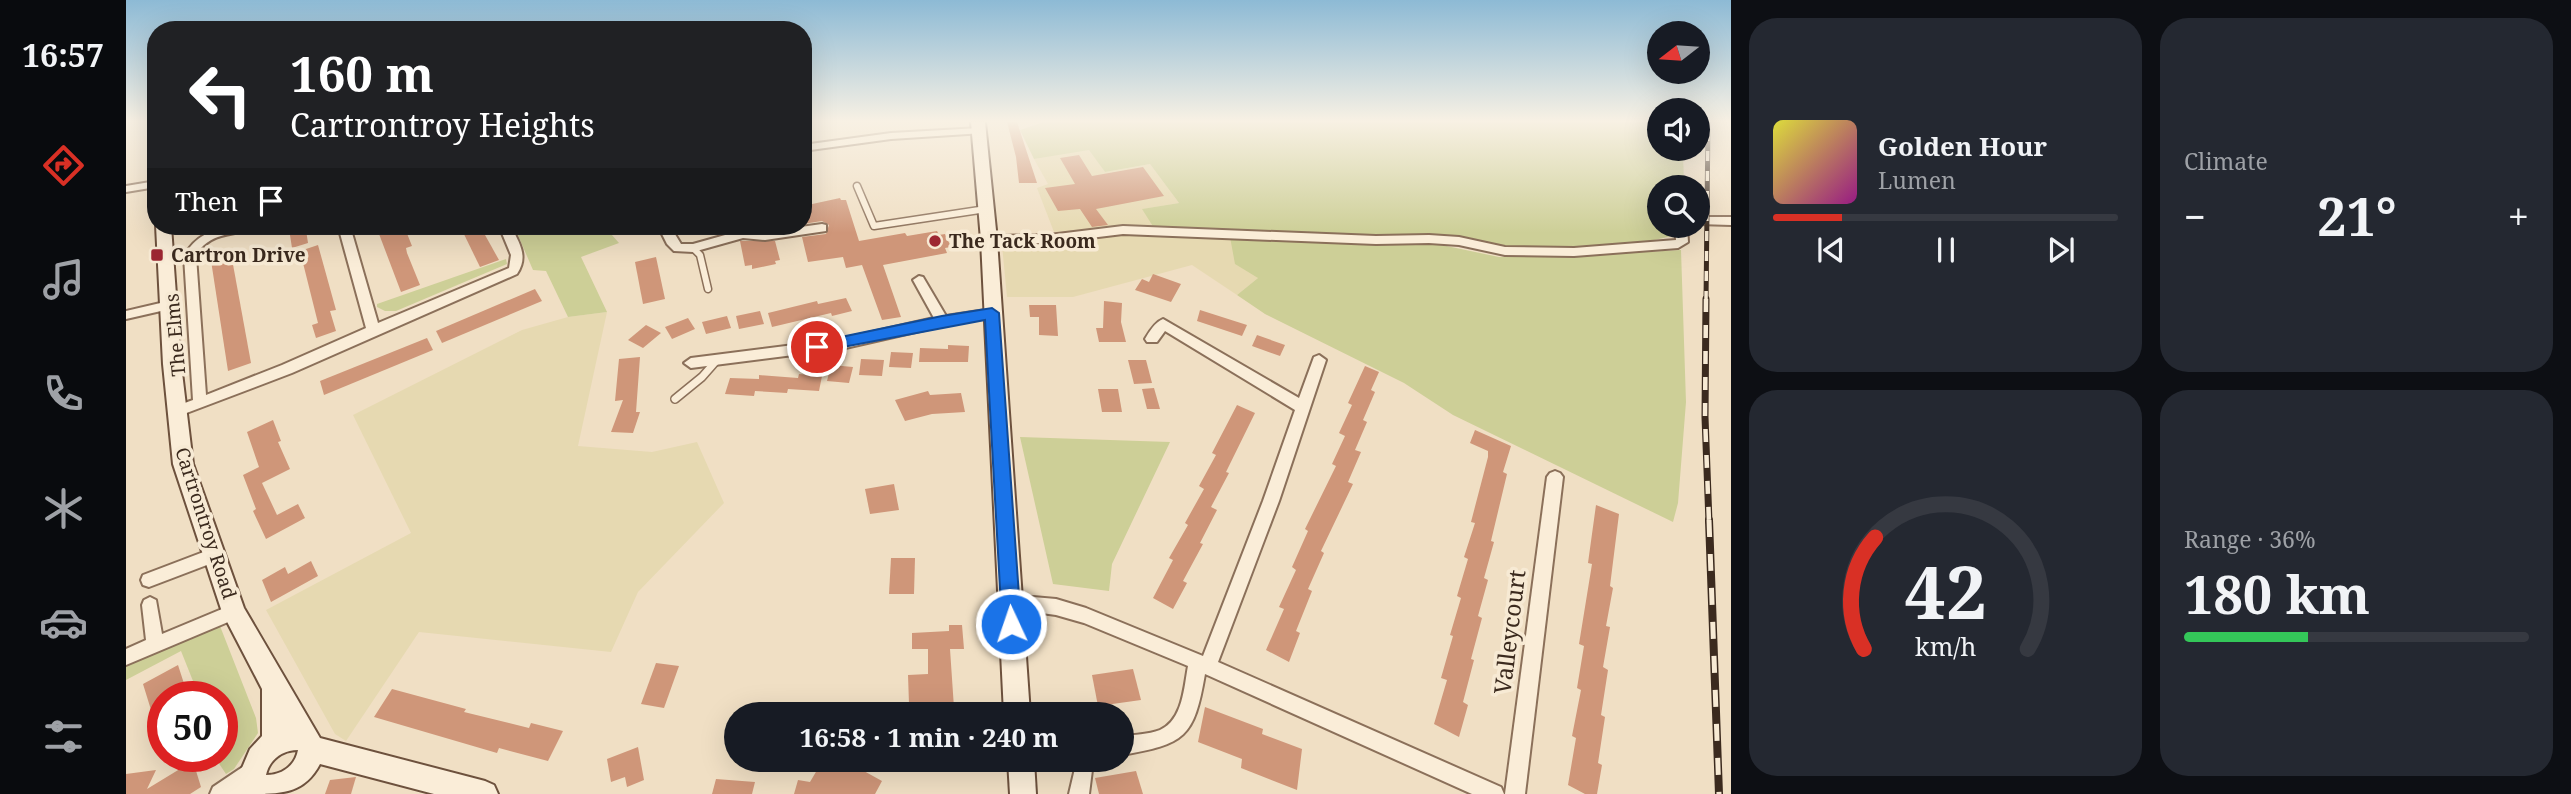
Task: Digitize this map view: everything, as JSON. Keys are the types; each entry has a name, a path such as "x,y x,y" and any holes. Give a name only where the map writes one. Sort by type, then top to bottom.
{"street":[{"path":"982,159 989,240 1016,702"},
{"path":"126,189 147,186"},
{"path":"1710,221 1731,221"},
{"path":"812,229 822,228"},
{"path":"989,240 1049,239 1123,230 1376,240 1429,239 1459,241 1505,251 1574,252 1678,244 1682,242 1682,238"},
{"name":"Cartrontroy Road","path":"164,235 176,412 183,464 234,612 273,685 287,773"},
{"name":"The Elms","path":"200,403 190,256 194,247 211,235"},
{"path":"347,235 373,330"},
{"path":"176,412 287,369 515,269 518,257 509,235"},
{"path":"669,235 675,247 693,248 739,235"},
{"path":"754,235 772,235"},
{"path":"919,280 942,321"},
{"path":"126,315 169,305"},
{"path":"691,363 842,344 942,321 992,313"},
{"path":"1152,339 1163,324 1302,407"},
{"path":"1134,744 1157,740 1177,730 1185,715 1203,664 1271,500 1319,360"},
{"name":"Valleycourt","path":"1515,794 1555,477"},
{"path":"155,645 149,587 214,555"},
{"path":"1010,603 1067,609 1203,664 1494,794"},
{"path":"126,657 234,612"},
{"name":"Cartrontroy Road","path":"273,685 276,727 274,744 260,756 287,773"},
{"path":"1022,772 1023,794"},
{"path":"1079,794 1083,772"},
{"path":"220,794 287,773 485,794"}],"lane":[{"path":"857,186 874,226 987,209"},
{"path":"693,248 700,255 708,289"},
{"path":"675,399 702,377 717,360"}],"shaded area":[{"path":"1034,159 1096,159 1105,172 1150,164 1179,203 1143,209 1154,228 1054,232 1037,188 1048,184"},
{"path":"1130,234 1230,237 1258,278 1237,295 1192,265 1073,297 1007,297 1002,245"},
{"path":"607,312 578,446 652,452 697,442 724,503 638,592 611,652 419,632 346,741 335,734 266,610 411,533 353,415 522,330 568,317"}],"green space":[{"path":"1096,159 1647,159 1683,161 1684,175 1647,175 1647,238 1663,238 1645,242 1530,249 1493,246 1446,236 1366,237 1154,228 1142,209 1179,203 1150,164 1105,172"},
{"path":"518,235 612,235 619,243 581,257 607,312 568,317 546,271 533,270"},
{"path":"1230,237 1397,245 1437,244 1499,257 1681,250 1686,402 1678,503 1673,522 1453,415 1404,383 1265,314 1237,295 1258,278 1235,264"},
{"path":"506,259 507,264 396,311 385,311 377,307 377,304"},
{"path":"1020,437 1170,442 1112,564 1109,591 1053,584"},
{"path":"220,626 256,718 258,733 238,763 238,681 193,681 181,651 126,680 126,665"}],"building":[{"path":"1016,159 1029,159 1037,183 1019,183"},
{"path":"1061,159 1082,159 1092,176 1143,167 1164,196 1096,209 1108,225 1092,227 1080,209 1058,211 1045,188 1075,184"},
{"path":"840,198 846,200 859,241 937,231 939,235 945,234 951,247 945,248 947,253 883,265 901,317 882,320 862,265 846,268 843,257 808,262 802,237 826,234 829,225 822,221 812,223 812,204"},
{"path":"290,235 307,235 308,243 292,248"},
{"path":"379,235 408,235 412,246 406,248 407,253 420,285 401,292"},
{"path":"464,235 485,235 499,260 480,267"},
{"path":"740,241 775,241 780,260 775,261 776,264 752,269 752,265 745,266"},
{"path":"318,245 336,310 330,311 336,331 316,338 312,325 318,323 300,251"},
{"path":"230,248 251,363 228,371 210,254"},
{"path":"656,257 665,299 643,304 635,262"},
{"path":"1153,274 1181,284 1171,302 1135,290 1142,279 1149,282"},
{"path":"535,289 542,301 442,343 436,331"},
{"path":"846,298 852,311 832,316 831,313 772,327 768,313 817,301 818,304"},
{"path":"1104,301 1122,303 1121,322 1126,342 1099,342 1096,328 1103,328"},
{"path":"1029,305 1056,305 1058,336 1039,335 1039,317 1030,317"},
{"path":"1200,310 1247,325 1242,336 1197,321"},
{"path":"760,311 764,324 739,329 736,316"},
{"path":"727,316 731,328 706,334 702,322"},
{"path":"688,318 695,329 672,339 665,327"},
{"path":"646,325 661,333 643,348 628,340"},
{"path":"1257,335 1285,345 1280,356 1252,346"},
{"path":"427,338 433,350 324,395 320,381"},
{"path":"948,345 969,346 968,362 919,362 920,348 948,349"},
{"path":"891,352 913,353 911,368 889,367"},
{"path":"640,357 636,412 640,412 633,433 611,432 623,400 615,401 619,359"},
{"path":"861,359 884,360 882,376 859,375"},
{"path":"1128,360 1146,360 1152,383 1134,384"},
{"path":"831,365 853,367 849,383 827,381"},
{"path":"1365,366 1379,372 1371,390 1375,392 1363,420 1367,422 1355,450 1361,452 1348,482 1353,484 1321,551 1324,553 1308,589 1312,591 1296,631 1300,633 1289,662 1266,650 1284,609 1279,607 1296,570 1292,567 1308,531 1305,529 1336,466 1332,464 1345,436 1339,433 1352,405 1348,403"},
{"path":"799,374 822,376 819,391 788,389 787,393 755,391 754,396 725,394 730,378 759,379 759,375 798,378"},
{"path":"1154,388 1160,409 1147,409 1142,389"},
{"path":"1098,389 1118,389 1122,412 1102,412"},
{"path":"928,391 930,395 961,393 965,412 932,414 905,421 895,400"},
{"path":"1237,405 1255,413 1211,507 1217,510 1183,581 1187,583 1173,609 1153,598 1173,560 1169,558 1188,525 1185,523 1204,489 1199,486 1216,455 1212,453"},
{"path":"273,420 281,441 278,442 290,469 262,483 277,515 298,504 305,518 266,539 253,511 256,509 243,475 259,467 247,432"},
{"path":"1475,430 1511,446 1503,472 1507,474 1484,578 1488,580 1478,616 1482,618 1471,659 1474,660 1463,702 1468,705 1459,737 1434,724 1447,680 1441,678 1461,598 1457,596 1468,559 1464,557 1475,523 1471,522 1488,457 1488,451 1470,443"},
{"path":"894,484 899,510 870,514 865,489"},
{"path":"1596,505 1619,514 1610,586 1613,588 1606,626 1610,627 1603,667 1608,670 1601,715 1605,717 1598,763 1602,765 1597,794 1585,794 1568,785 1576,738 1572,736 1581,690 1577,688 1584,646 1579,644 1592,564 1588,563"},
{"path":"891,558 915,558 914,594 889,594"},
{"path":"311,561 318,576 271,602 262,580 285,567 288,574"},
{"path":"949,625 962,625 964,649 950,649 954,702 909,702 908,675 928,674 928,649 912,649 912,633 949,631"},
{"path":"656,663 679,666 664,708 641,704"},
{"path":"178,665 183,681 149,681"},
{"path":"1133,669 1141,700 1097,702 1092,675"},
{"path":"392,689 466,709 464,712 529,728 531,723 563,731 548,761 499,748 497,753 374,717"},
{"path":"1205,707 1263,729 1262,734 1302,749 1297,790 1241,768 1242,759 1198,742"},
{"path":"638,747 644,780 627,787 625,777 611,782 607,759"},
{"path":"1134,771 1143,794 1099,794 1095,778"},
{"path":"155,772 147,789 175,772 196,772 201,787 190,794 126,794 126,774"},
{"path":"816,772 866,772 882,781 875,794 794,794 798,780 810,782"},
{"path":"356,777 351,794 325,794 330,780"},
{"path":"716,779 755,782 752,794 712,794"}],"railway":[{"path":"1706,301 1708,161"},
{"path":"1706,299 1705,417 1709,522"},
{"path":"1709,520 1719,794"}],"place":[{"name":"The Tack Room","path":"935,241"},
{"name":"Cartron Drive","path":"157,255"}],"route":[{"path":"817,347 992,313 1011,624"}]}
